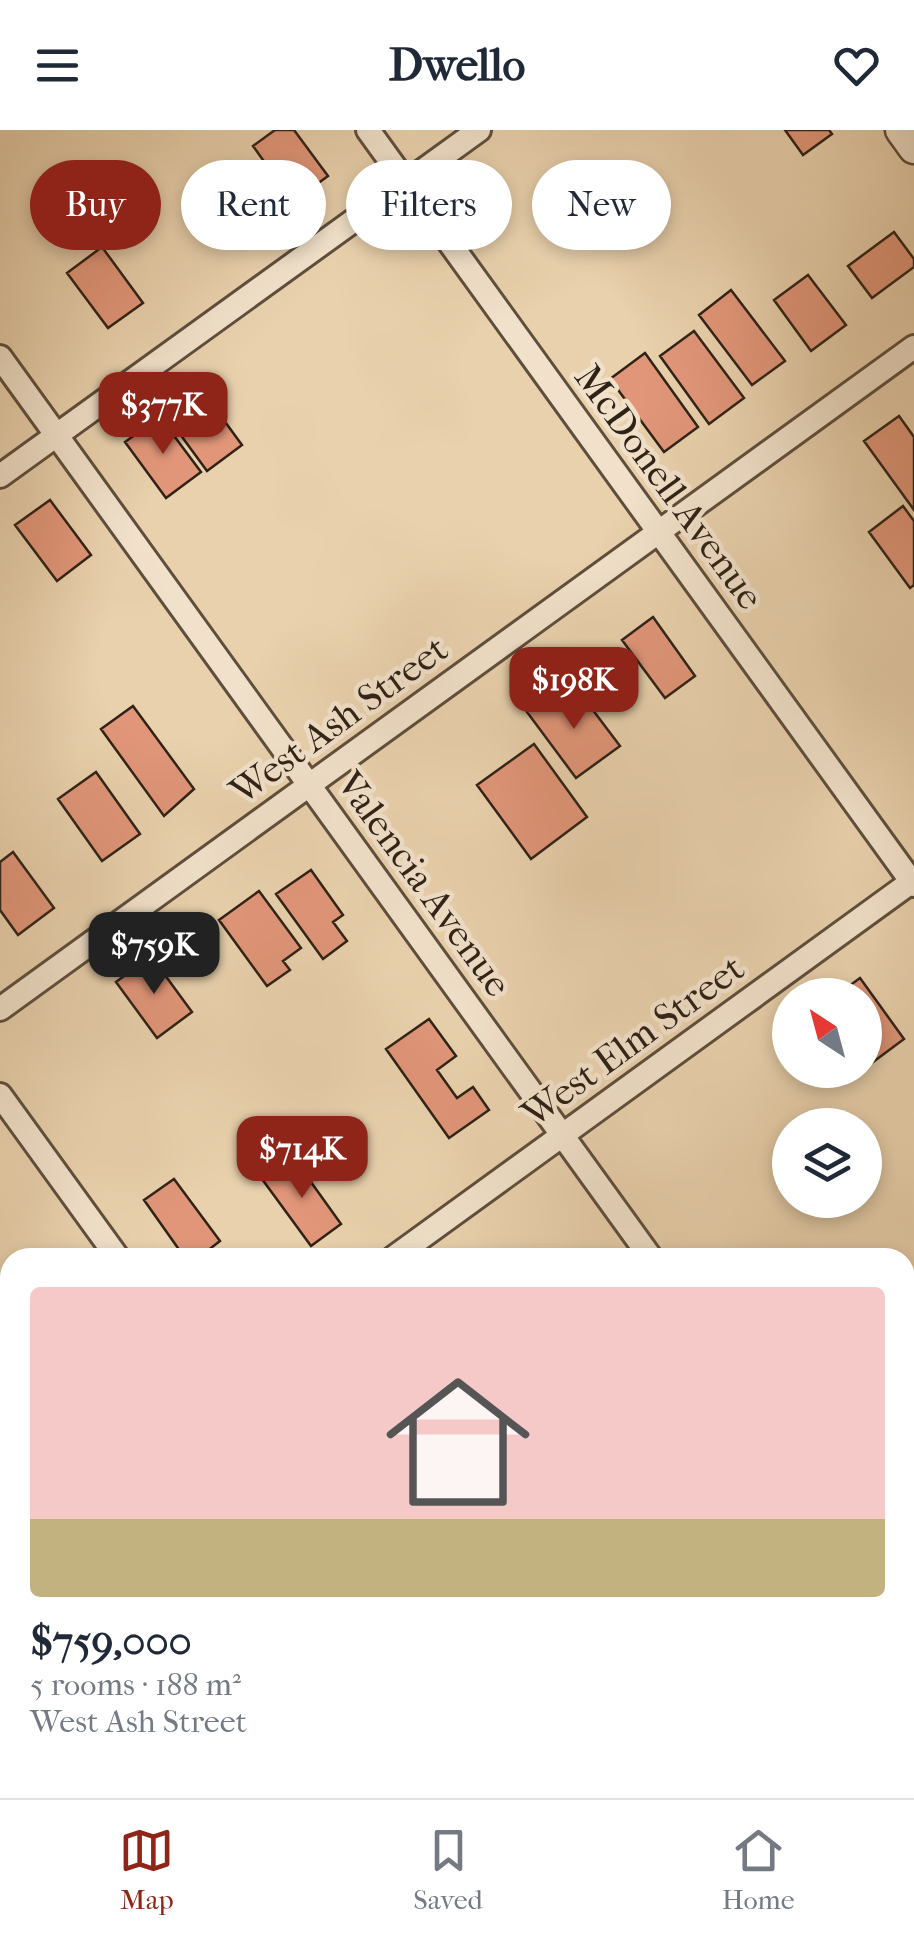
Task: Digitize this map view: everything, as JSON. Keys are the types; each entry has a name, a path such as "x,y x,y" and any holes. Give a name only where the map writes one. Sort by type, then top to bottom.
{"street":[{"name":"McDonell Avenue","path":"368,130 390,160"},
{"path":"437,160 479,130"},
{"path":"901,130 914,148"},
{"path":"0,476 346,225"},
{"name":"McDonell Avenue","path":"455,250 913,882"},
{"name":"West Ash Street","path":"0,1010 914,347"},
{"name":"Valencia Avenue","path":"0,357 645,1248"},
{"name":"West Elm Street","path":"407,1248 913,882"},
{"path":"0,1095 111,1248"}],"building":[{"path":"275,130 294,130 316,160 263,160 253,146"},
{"path":"785,130 829,130 832,134 803,155"},
{"path":"894,232 914,259 914,267 872,298 848,266"},
{"path":"98,250 104,250 143,303 108,328 67,273"},
{"path":"808,275 846,325 811,351 774,300"},
{"path":"731,290 785,361 752,385 699,315"},
{"path":"694,331 744,398 709,424 660,356"},
{"path":"645,353 698,427 664,452 610,379"},
{"path":"201,389 242,445 207,471 166,415"},
{"path":"899,416 914,437 914,510 864,441"},
{"path":"160,417 201,472 166,498 125,442"},
{"path":"50,500 91,555 57,581 15,525"},
{"path":"903,506 914,521 914,585 910,588 869,532"},
{"path":"653,617 695,676 665,698 622,640"},
{"path":"577,689 620,746 576,778 527,712 546,697 553,707"},
{"path":"133,706 194,789 164,816 101,729"},
{"path":"534,744 587,817 531,859 477,785"},
{"path":"96,772 140,834 102,861 58,799"},
{"path":"13,852 54,908 18,935 0,910 0,862"},
{"path":"311,870 343,915 333,922 347,941 323,959 276,894"},
{"path":"259,891 301,948 283,961 290,970 267,986 219,920"},
{"path":"151,956 192,1012 157,1038 116,982"},
{"path":"882,1008 904,1039 882,1055"},
{"path":"429,1019 456,1056 437,1070 457,1098 473,1087 489,1110 449,1138 386,1049"},
{"path":"293,1157 341,1224 311,1246 262,1179"},
{"path":"174,1179 220,1241 211,1248 178,1248 144,1200"}]}
